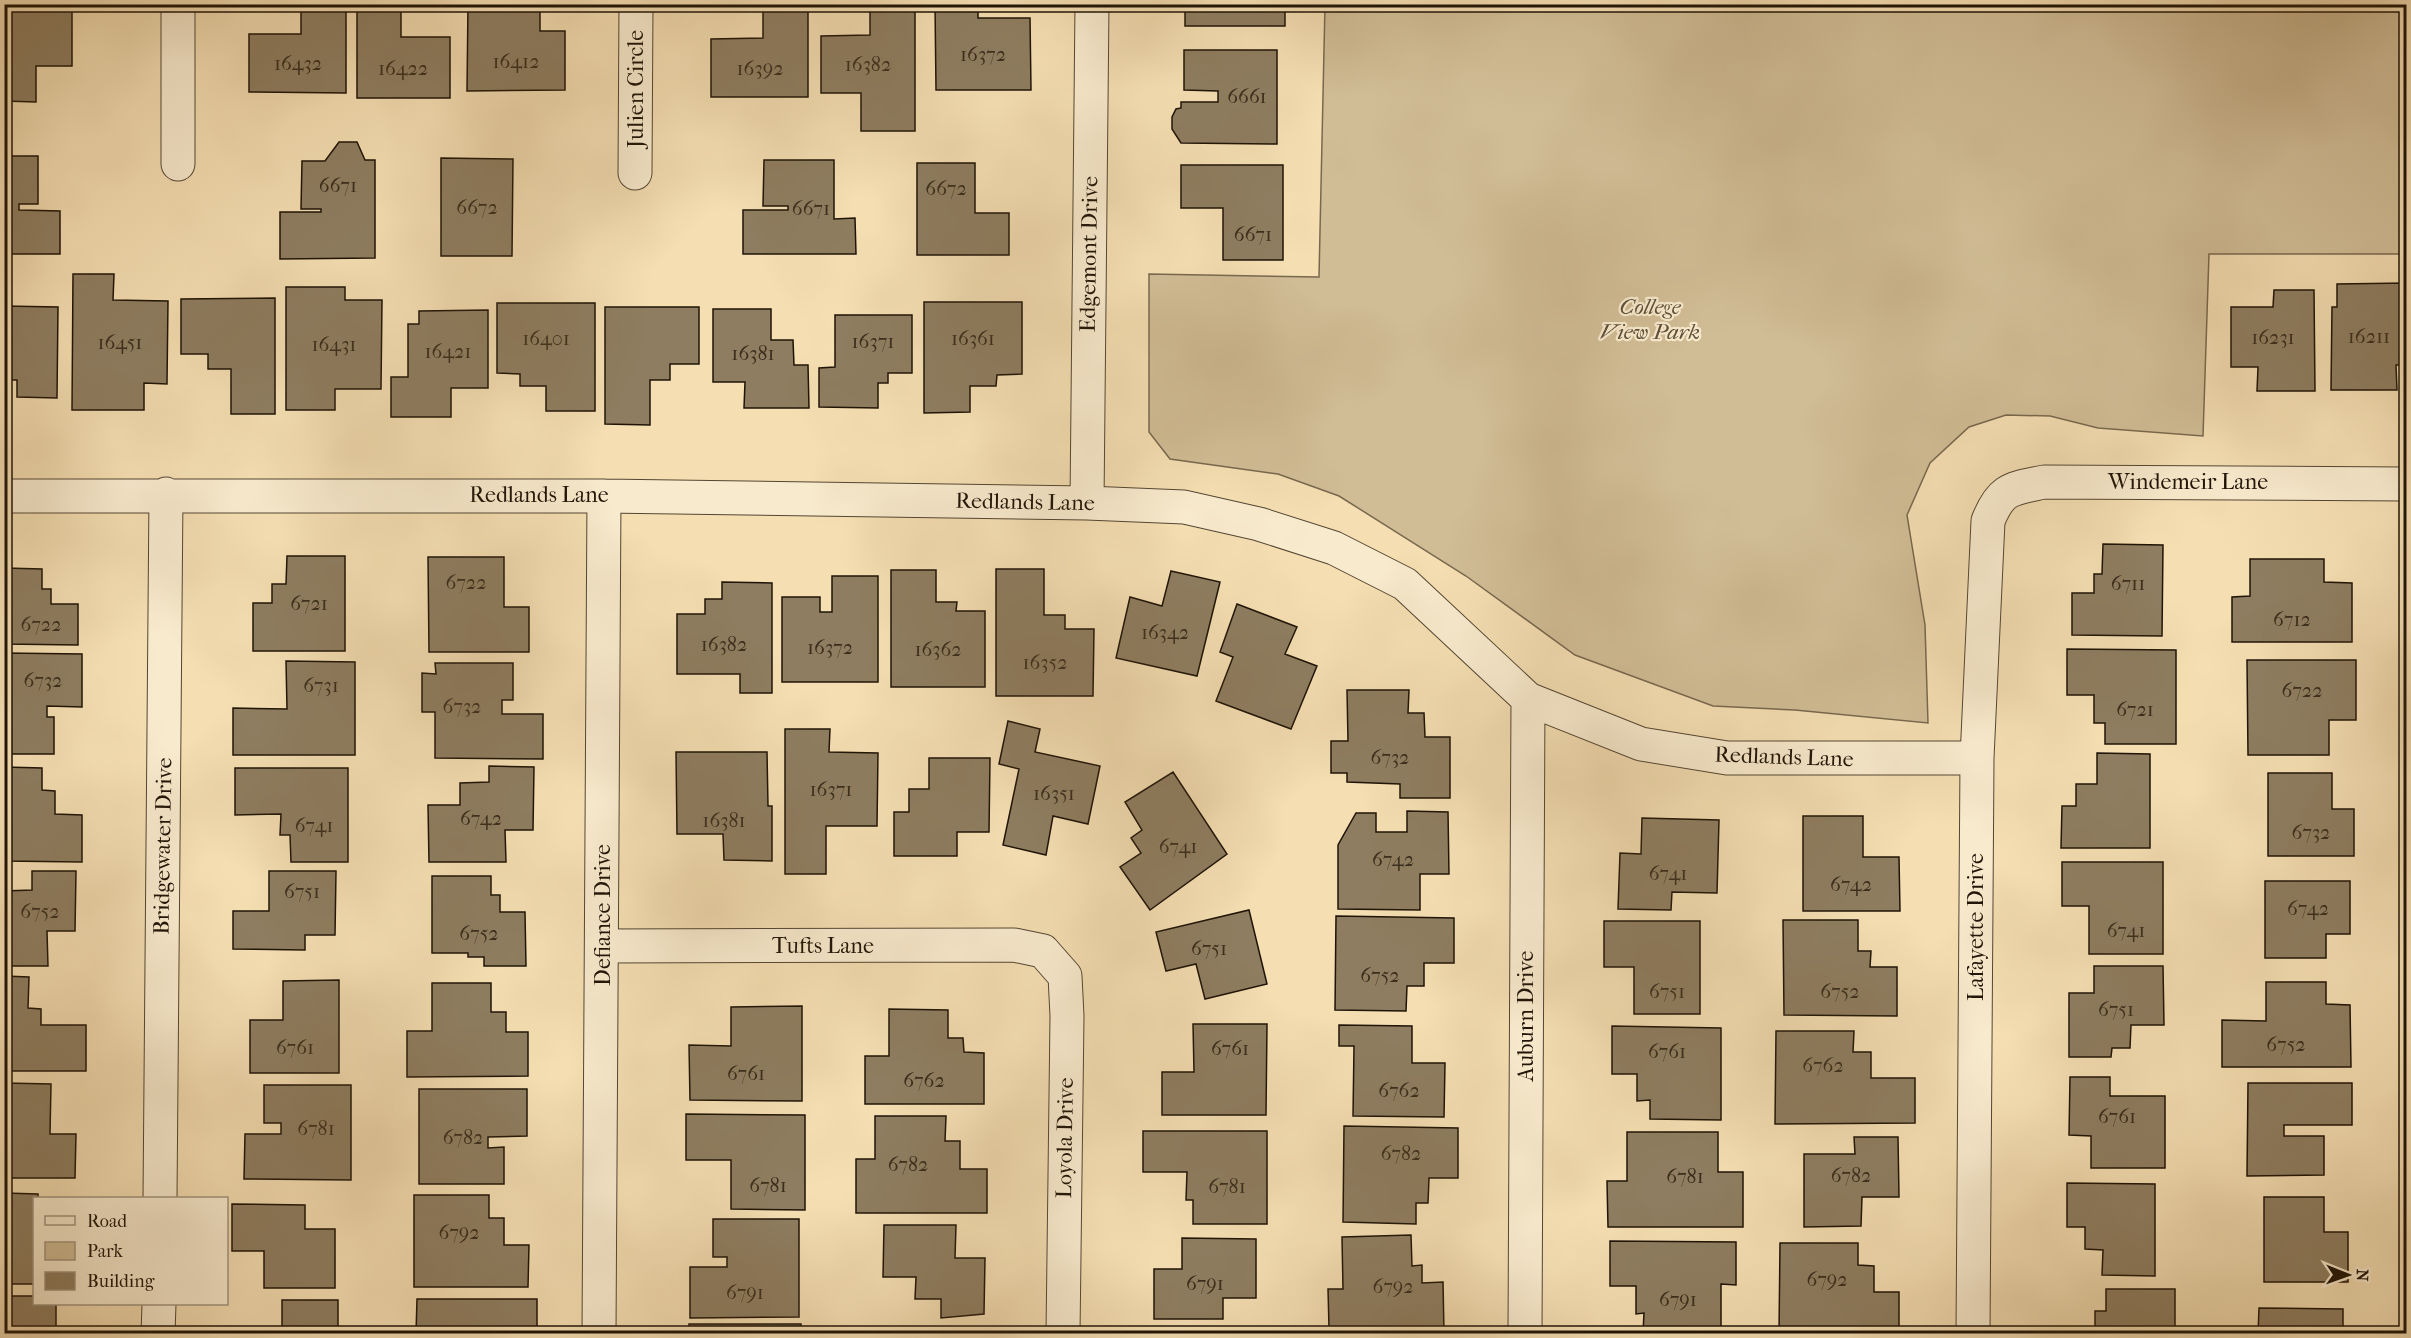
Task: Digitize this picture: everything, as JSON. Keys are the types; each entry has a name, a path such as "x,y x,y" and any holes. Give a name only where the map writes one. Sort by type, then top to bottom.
{"street":[{"path":"178,4 178,164"},
{"name":"Julien Circle","path":"635,173 636,4"},
{"name":"Edgemont Drive","path":"1087,503 1092,4"},
{"name":"Windemeir Lane","path":"1988,521 1996,500 2013,489 2044,482 2406,484"},
{"name":"Bridgewater Drive","path":"160,1197 166,494"},
{"name":"Redlands Lane","path":"4,496 604,495 1087,503 1184,507 1259,524 1334,548 1405,584 1528,699 1641,744 1727,758 1977,758"},
{"name":"Defiance Drive","path":"599,1334 604,495"},
{"name":"Lafayette Drive","path":"1973,1334 1977,758 1988,521"},
{"name":"Auburn Drive","path":"1525,1334 1528,699"},
{"name":"Tufts Lane","path":"603,946 1014,945 1043,951"},
{"name":"Loyola Drive","path":"1043,951 1065,976 1063,1334"},
{"path":"158,1334 159,1305"}],"green space":[{"name":"College View Park","path":"1325,5 2406,5 2406,254 2209,254 2203,436 2098,428 2050,416 2006,415 1969,427 1930,463 1907,515 1925,625 1928,723 1795,710 1713,706 1575,655 1466,576 1339,496 1278,474 1170,459 1149,432 1149,274 1319,277"}],"building":[{"path":"4,4 9,4 9,9 72,10 72,66 36,66 36,102 4,101"},
{"path":"301,4 346,4 346,93 249,92 249,34 301,34"},
{"path":"357,4 401,4 401,37 450,37 450,98 357,98"},
{"path":"468,4 540,4 540,31 565,31 565,90 467,91"},
{"path":"763,4 808,4 808,97 711,97 711,39 763,38"},
{"path":"870,4 915,4 915,131 861,131 861,93 821,93 821,36 870,35"},
{"path":"935,4 978,4 978,18 1030,18 1031,90 936,90"},
{"path":"1185,4 1285,4 1285,26 1185,26"},
{"path":"1184,50 1277,50 1277,144 1181,143 1172,129 1172,117 1176,109 1181,108 1181,102 1218,102 1218,91 1184,90"},
{"path":"339,142 357,142 365,160 375,160 375,258 280,259 280,212 321,212 321,209 301,209 302,161 325,161"},
{"path":"4,156 38,156 38,204 19,204 19,210 60,211 60,254 4,254"},
{"path":"441,158 513,159 512,256 441,256"},
{"path":"764,160 834,160 834,219 855,218 856,254 743,254 743,210 788,210 788,206 763,206"},
{"path":"917,163 975,163 975,213 1009,213 1009,255 917,255"},
{"path":"1181,165 1283,165 1283,260 1223,260 1223,208 1181,208"},
{"path":"73,274 114,274 113,300 168,301 167,384 144,383 144,410 72,410"},
{"path":"2406,283 2406,365 2396,365 2397,390 2331,390 2332,307 2337,307 2337,284"},
{"path":"286,287 345,287 345,300 382,300 381,389 335,389 335,410 286,410"},
{"path":"2274,290 2314,290 2315,391 2257,391 2258,367 2231,367 2231,307 2273,307"},
{"path":"275,298 275,414 231,414 231,369 208,369 208,354 181,354 181,299"},
{"path":"924,302 1022,302 1022,374 997,375 996,386 970,386 970,412 924,413"},
{"path":"497,303 595,303 595,411 546,411 546,386 520,386 520,374 497,373"},
{"path":"4,306 58,307 57,398 17,397 17,380 4,380"},
{"path":"605,307 699,307 699,364 670,364 670,380 650,380 650,425 605,424"},
{"path":"713,309 771,309 771,340 793,340 794,365 808,365 809,408 744,408 745,382 713,382"},
{"path":"488,310 488,388 451,388 451,417 391,417 391,377 408,377 408,324 419,324 419,311"},
{"path":"835,315 912,315 912,373 888,373 888,383 878,383 878,408 819,407 819,368 835,367"},
{"path":"2103,544 2163,545 2162,636 2072,635 2072,593 2094,593 2094,574 2102,574"},
{"path":"287,556 345,556 345,651 253,651 253,603 272,603 272,584 286,584"},
{"path":"428,557 504,557 504,607 529,607 529,652 429,652"},
{"path":"2250,559 2324,559 2324,582 2352,583 2352,642 2232,642 2232,597 2250,596"},
{"path":"4,568 42,569 42,589 51,589 51,604 78,604 78,645 4,644"},
{"path":"996,569 1044,569 1044,615 1065,615 1065,629 1094,629 1093,696 996,696"},
{"path":"891,570 936,570 936,602 957,602 956,611 985,611 985,687 891,687"},
{"path":"1171,571 1220,582 1197,676 1116,658 1130,597 1162,606"},
{"path":"832,576 878,576 878,682 782,682 782,597 820,597 820,612 832,612"},
{"path":"722,582 772,583 772,693 740,693 740,674 677,674 677,614 705,614 705,599 722,599"},
{"path":"1237,604 1297,627 1285,654 1317,666 1291,729 1216,701 1233,657 1220,652"},
{"path":"2067,649 2176,650 2176,744 2105,744 2105,723 2094,723 2094,695 2067,695"},
{"path":"4,653 82,654 82,707 47,706 47,717 54,717 54,754 4,754"},
{"path":"2247,660 2356,660 2356,720 2329,720 2329,755 2248,755"},
{"path":"286,661 355,662 355,755 233,755 233,708 287,709"},
{"path":"435,663 513,663 513,700 502,700 502,714 543,714 543,759 435,758 435,712 422,712 422,673 436,674"},
{"path":"1347,690 1409,690 1408,713 1424,713 1425,737 1450,737 1450,798 1400,798 1400,784 1347,782 1347,773 1331,773 1331,741 1348,741"},
{"path":"1008,721 1040,729 1035,752 1100,766 1088,824 1053,816 1046,855 1003,845 1019,769 999,764"},
{"path":"785,729 830,729 829,752 878,753 877,826 826,826 826,874 785,874"},
{"path":"676,752 767,752 768,806 772,806 772,861 724,860 723,834 677,834"},
{"path":"2097,753 2150,754 2150,848 2061,848 2062,806 2076,806 2076,784 2097,784"},
{"path":"929,758 990,758 989,832 957,832 957,856 894,856 894,812 909,812 909,789 929,789"},
{"path":"489,766 534,767 533,830 505,830 506,862 429,862 428,805 460,805 460,783 489,782"},
{"path":"4,767 42,768 42,790 55,791 55,814 82,815 82,862 4,861"},
{"path":"235,768 348,768 348,862 291,862 290,835 280,835 281,814 235,815"},
{"path":"1173,772 1227,854 1150,910 1120,867 1141,853 1131,838 1142,830 1125,802"},
{"path":"2268,773 2332,773 2332,809 2354,809 2354,856 2268,856"},
{"path":"1407,811 1448,812 1449,874 1420,874 1420,910 1338,909 1338,845 1356,813 1376,813 1376,832 1407,832"},
{"path":"1803,816 1863,816 1863,857 1899,857 1900,911 1803,911"},
{"path":"1642,818 1719,820 1717,893 1672,892 1671,910 1618,909 1620,853 1641,854"},
{"path":"2062,862 2163,862 2163,954 2089,954 2089,906 2062,906"},
{"path":"32,871 76,871 75,931 47,931 48,966 4,966 4,891 32,890"},
{"path":"269,871 336,871 335,935 305,935 305,950 233,949 233,911 269,911"},
{"path":"432,876 491,876 491,895 500,895 500,912 525,912 526,966 484,966 484,957 468,957 468,953 432,953"},
{"path":"2265,881 2350,881 2350,934 2326,934 2326,958 2265,958"},
{"path":"1249,910 1267,984 1205,999 1196,964 1166,971 1156,932"},
{"path":"1336,916 1454,918 1454,963 1424,963 1424,986 1407,986 1406,1011 1335,1010"},
{"path":"1783,920 1858,920 1858,951 1871,951 1870,967 1897,967 1897,1016 1784,1015"},
{"path":"1604,921 1700,921 1700,1014 1634,1014 1634,967 1604,967"},
{"path":"2094,966 2163,966 2164,1025 2131,1025 2130,1048 2112,1048 2111,1057 2069,1057 2069,993 2094,993"},
{"path":"4,976 29,977 28,1008 41,1009 41,1025 86,1025 86,1071 4,1071"},
{"path":"339,980 339,1073 250,1073 250,1020 283,1020 283,981"},
{"path":"2266,982 2326,982 2326,1004 2350,1005 2351,1067 2222,1067 2222,1020 2266,1021"},
{"path":"432,983 491,983 491,1012 506,1012 506,1032 528,1032 528,1076 407,1077 407,1031 432,1031"},
{"path":"802,1006 802,1101 690,1100 689,1045 731,1046 731,1007"},
{"path":"889,1009 948,1010 948,1038 963,1038 964,1052 984,1053 984,1104 865,1104 865,1056 889,1056"},
{"path":"1193,1024 1267,1024 1266,1115 1162,1115 1162,1072 1194,1072"},
{"path":"1339,1025 1412,1026 1412,1063 1445,1063 1444,1117 1353,1116 1354,1046 1339,1046"},
{"path":"1612,1026 1721,1028 1721,1120 1650,1119 1650,1100 1637,1101 1637,1074 1612,1074"},
{"path":"1776,1031 1854,1031 1853,1052 1871,1052 1871,1078 1915,1078 1915,1123 1775,1124"},
{"path":"2070,1077 2110,1077 2110,1096 2165,1096 2165,1168 2091,1168 2091,1136 2069,1135"},
{"path":"4,1083 51,1084 50,1134 76,1134 75,1178 4,1178"},
{"path":"2248,1083 2352,1083 2352,1125 2284,1125 2284,1136 2324,1136 2324,1175 2247,1176"},
{"path":"264,1085 351,1085 351,1180 244,1179 245,1134 281,1134 281,1123 264,1123"},
{"path":"419,1089 527,1089 527,1136 488,1137 488,1148 504,1147 504,1184 419,1184"},
{"path":"686,1114 805,1115 805,1210 731,1209 731,1160 686,1160"},
{"path":"875,1116 946,1116 945,1141 960,1141 960,1169 987,1169 987,1213 856,1213 856,1159 875,1159"},
{"path":"1344,1126 1458,1128 1458,1178 1429,1178 1428,1203 1416,1203 1416,1224 1343,1222"},
{"path":"1143,1131 1267,1131 1267,1224 1193,1224 1193,1200 1186,1200 1187,1172 1143,1172"},
{"path":"1627,1132 1718,1132 1718,1172 1743,1172 1743,1227 1608,1227 1607,1181 1627,1181"},
{"path":"1854,1137 1898,1137 1899,1197 1862,1197 1861,1226 1804,1227 1804,1154 1855,1154"},
{"path":"2067,1183 2155,1184 2155,1276 2102,1275 2103,1250 2085,1249 2085,1227 2067,1227"},
{"path":"4,1193 38,1194 38,1197 33,1197 33,1284 4,1284"},
{"path":"414,1195 489,1195 489,1218 504,1218 504,1245 529,1245 528,1287 414,1287"},
{"path":"2264,1197 2324,1197 2324,1232 2348,1232 2348,1282 2264,1282"},
{"path":"232,1204 305,1205 305,1229 335,1229 335,1288 264,1288 264,1251 232,1251"},
{"path":"713,1219 799,1219 799,1317 690,1318 690,1267 727,1267 727,1257 713,1257"},
{"path":"884,1225 956,1225 955,1258 985,1258 984,1314 941,1318 941,1299 915,1299 916,1277 883,1277"},
{"path":"1411,1235 1412,1266 1422,1265 1422,1283 1443,1282 1444,1333 1348,1334 1348,1327 1329,1327 1328,1289 1343,1289 1342,1237"},
{"path":"1182,1238 1256,1239 1256,1298 1223,1298 1223,1319 1154,1319 1154,1269 1182,1269"},
{"path":"1610,1241 1736,1242 1736,1285 1721,1284 1721,1333 1643,1333 1644,1313 1636,1314 1636,1286 1610,1286"},
{"path":"1780,1243 1858,1243 1858,1265 1874,1266 1874,1292 1899,1292 1899,1334 1779,1334"},
{"path":"2106,1289 2175,1289 2175,1334 2095,1334 2095,1311 2106,1311"},
{"path":"4,1296 33,1296 33,1305 56,1305 56,1334 4,1334"},
{"path":"417,1299 537,1299 537,1334 416,1334"},
{"path":"282,1300 338,1300 338,1334 264,1334 282,1332"},
{"path":"2259,1308 2343,1309 2343,1334 2258,1334"},
{"path":"689,1324 801,1324 801,1334 689,1334"},
{"path":"861,1330 994,1330 994,1334 861,1334"}]}
